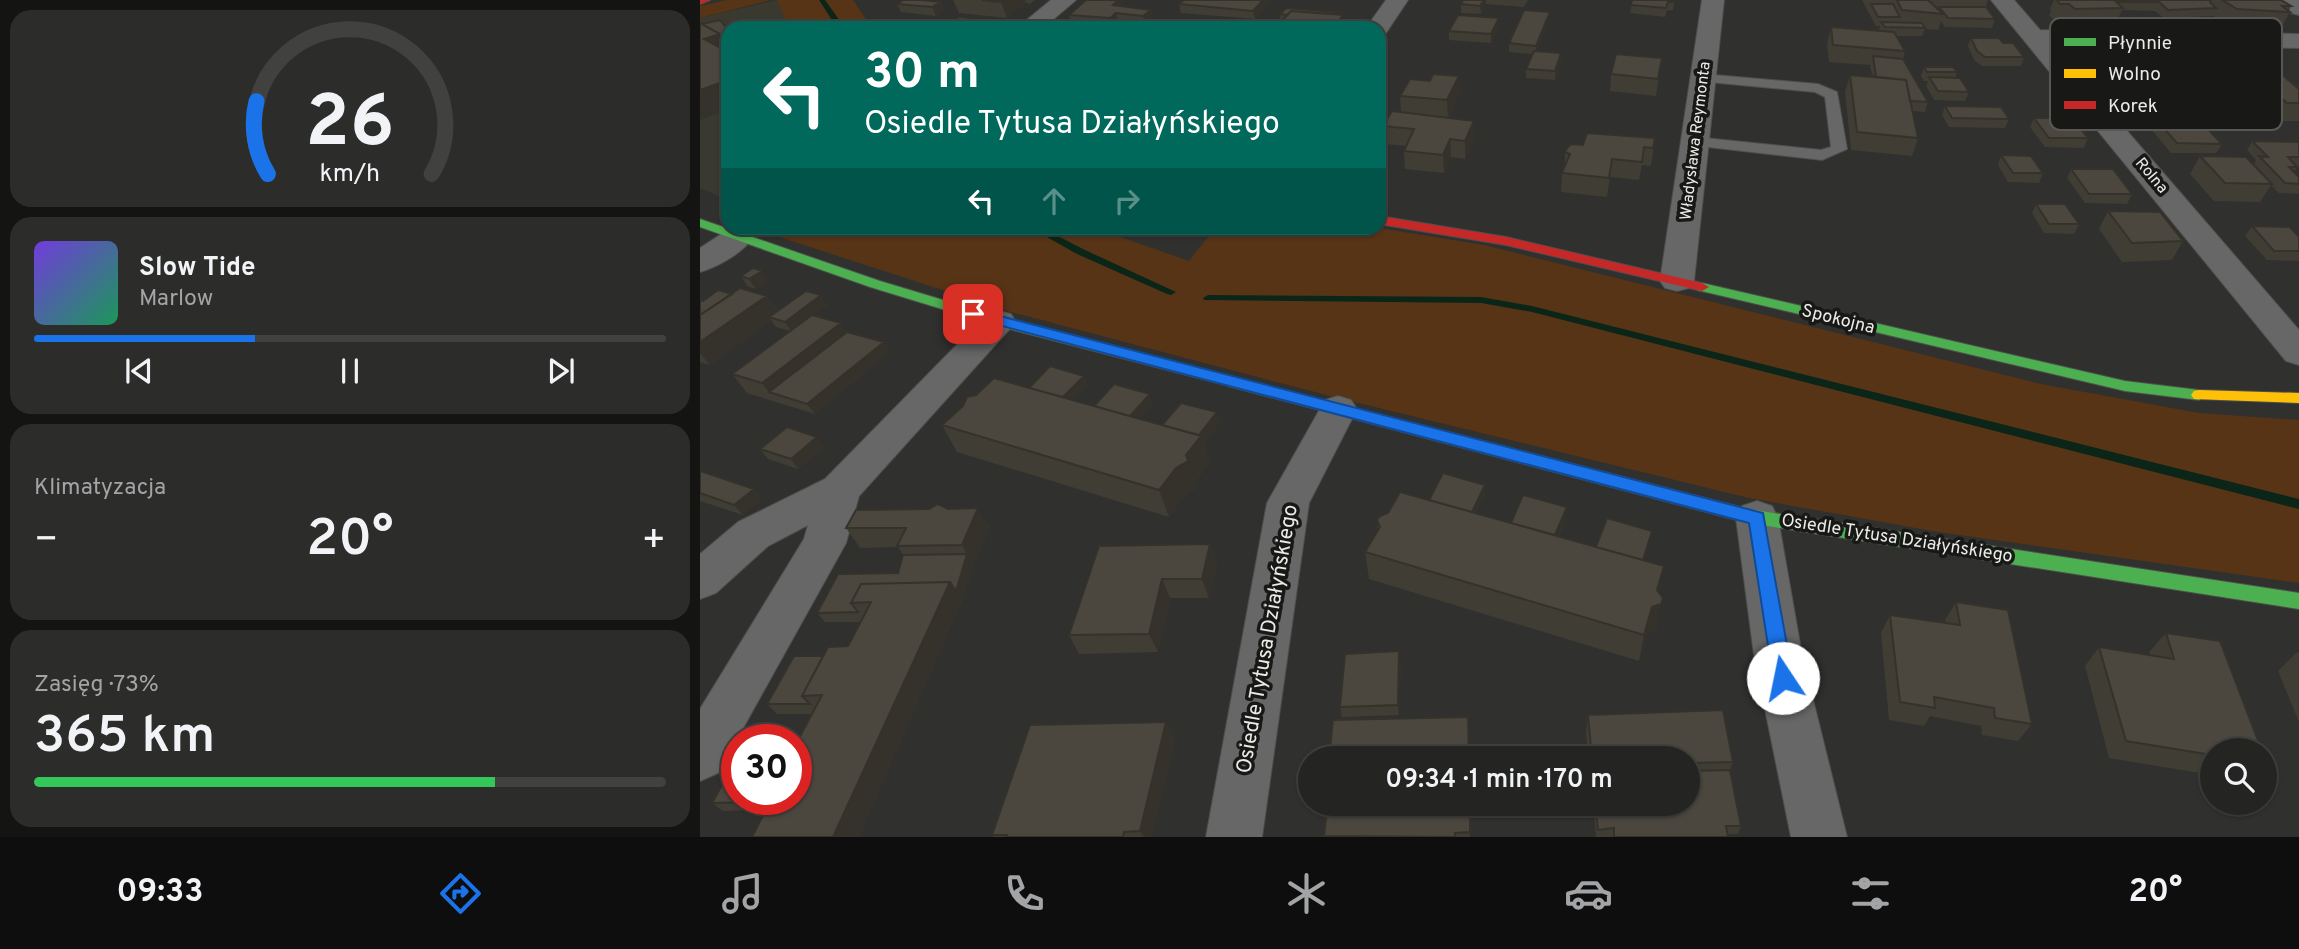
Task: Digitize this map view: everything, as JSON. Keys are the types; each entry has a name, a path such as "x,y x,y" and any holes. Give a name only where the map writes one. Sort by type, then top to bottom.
{"street":[{"path":"700,1 706,0"},
{"path":"1038,21 1065,0"},
{"path":"1382,21 1397,0"},
{"name":"Władysława Reymonta","path":"1677,281 1713,0"},
{"name":"Rolna","path":"2002,0 2050,55"},
{"path":"2288,0 2299,8"},
{"path":"2035,37 2050,37"},
{"name":"Rolna","path":"2113,130 2299,353"},
{"name":"Spokojna","path":"1386,221 1506,241 2125,386 2185,395 2299,398"},
{"name":"Osiedle Tytusa Działyńskiego","path":"700,223 721,232"},
{"name":"Osiedle Tytusa Działyńskiego","path":"730,235 999,322 1757,518 2299,601"},
{"path":"700,262 737,238"},
{"path":"700,580 753,534 840,490 999,322"},
{"name":"Osiedle Tytusa Działyńskiego","path":"1234,837 1288,503 1338,409"},
{"path":"700,756 824,543 840,490"},
{"path":"1757,518 1778,654 1819,837"}],"lane":[{"path":"1695,142 1822,155 1839,149 1832,95 1818,88 1703,78"}],"shaded area":[{"path":"727,0 771,0 700,18 700,6"},
{"path":"777,0 786,21 721,21 721,197 700,188 700,18"},
{"path":"777,0 853,0 867,21 786,21"},
{"path":"1386,229 1484,245 2041,384 2199,413 2299,420 2299,583 1938,532 1749,498 1338,398 1007,311 773,235 1115,235 1189,261 1209,235 1386,235"}],"building":[{"path":"903,0 941,2 932,7 897,4"},
{"path":"1086,0 1118,0 1113,5 1151,10 1143,16 1116,13 1110,18 1069,15"},
{"path":"1184,0 1263,0 1253,11 1179,4"},
{"path":"1463,0 1484,0 1480,6 1461,4"},
{"path":"1632,0 1674,2 1668,2 1666,8 1631,5"},
{"path":"1897,0 1928,0 1943,14 1902,10"},
{"path":"2057,0 2120,0 2115,1 2123,8 2075,9 2069,4 2060,4"},
{"path":"2211,0 2216,8 2168,10 2159,2 2119,2"},
{"path":"2222,0 2281,0 2291,6 2282,6 2290,12 2237,9"},
{"path":"1871,4 1893,4 1900,17 1878,17"},
{"path":"1939,7 1986,7 1995,19 1948,18"},
{"path":"1286,8 1335,12 1291,11 1287,15 1280,14"},
{"path":"1524,10 1550,12 1536,46 1509,43"},
{"path":"1291,11 1343,15 1338,21 1282,21"},
{"path":"1458,15 1499,18 1491,34 1449,31"},
{"path":"959,17 990,20 988,21 953,21"},
{"path":"720,20 721,36 720,34 702,24"},
{"path":"1881,22 1922,23 1925,28 1885,27"},
{"path":"700,23 720,34 704,39 721,48 721,82 700,90"},
{"path":"1831,27 1894,32 1905,51 1833,45"},
{"path":"1971,38 1999,38 2003,43 2013,43 2024,57 1985,57 1977,51"},
{"path":"1534,51 1561,53 1555,71 1526,69"},
{"path":"1616,54 1662,58 1658,79 1611,74"},
{"path":"1873,56 1903,59 1928,102 1910,101 1906,80 1869,76 1876,76"},
{"path":"1924,67 1953,67 1957,72 1927,72"},
{"path":"1433,74 1459,76 1447,100 1400,96 1410,79 1430,81"},
{"path":"1850,75 1906,80 1918,138 1857,132"},
{"path":"2282,75 2299,89 2299,103 2287,103 2282,99"},
{"path":"1929,77 1960,78 1969,92 1938,91"},
{"path":"1945,106 2001,107 2009,119 1952,118"},
{"path":"1392,111 1474,121 1465,141 1450,139 1443,155 1404,151 1414,129 1386,126"},
{"path":"2034,118 2050,118 2050,130 2082,130 2088,138 2049,138"},
{"path":"2165,130 2209,130 2222,144 2177,143"},
{"path":"1587,133 1655,138 1653,148 1644,147 1642,162 1612,159 1609,178 1562,173 1570,154 1565,152 1567,148 1571,144 1583,145"},
{"path":"2252,141 2299,142 2299,157 2288,157 2297,167 2289,167 2299,177 2299,184 2285,183 2259,156 2268,157"},
{"path":"2001,155 2031,156 2043,173 2013,173"},
{"path":"2200,156 2246,157 2272,184 2225,183"},
{"path":"2071,169 2113,169 2132,194 2089,194"},
{"path":"2036,204 2065,204 2079,224 2049,224"},
{"path":"2108,211 2160,212 2183,241 2132,243"},
{"path":"2252,226 2290,227 2299,237 2299,251 2274,251"},
{"path":"753,268 762,271 749,279 741,276"},
{"path":"740,288 767,296 700,342 700,315"},
{"path":"718,290 732,294 700,315 700,300 703,301"},
{"path":"806,291 821,295 785,322 769,317"},
{"path":"812,315 841,323 762,383 732,374"},
{"path":"847,332 884,342 807,404 769,392"},
{"path":"1050,366 1084,376 1063,397 1029,388"},
{"path":"994,378 1201,436 1186,455 1188,461 1176,468 1159,490 942,425 963,406 967,397 976,395"},
{"path":"1114,384 1150,394 1130,416 1094,406"},
{"path":"1181,403 1217,412 1199,435 1162,425"},
{"path":"787,427 817,437 791,459 760,449"},
{"path":"700,471 754,489 734,505 700,493"},
{"path":"1443,473 1485,485 1472,512 1429,500"},
{"path":"1400,492 1664,566 1657,590 1663,598 1661,604 1652,607 1644,635 1365,552 1380,527 1377,520 1388,513"},
{"path":"1523,495 1567,507 1555,535 1511,523"},
{"path":"938,504 948,509 978,508 962,545 897,546 906,528 846,528 856,510 929,509"},
{"path":"1607,518 1652,531 1643,560 1596,547"},
{"path":"1210,544 1202,579 1162,579 1149,634 1069,635 1099,546"},
{"path":"967,554 956,591 950,582 861,584 851,603 858,612 817,613 838,574 898,573 903,555"},
{"path":"950,582 833,837 752,837 763,815 812,815 812,724 807,724 822,695 802,696 828,647 848,646 871,602 851,603 861,584"},
{"path":"1956,602 2008,610 2032,724 1995,718 1994,708 1934,697 1935,708 1900,702 1890,615 1960,625"},
{"path":"2166,633 2220,641 2257,738 2200,738 2200,753 2126,741 2099,647 2174,659"},
{"path":"1399,651 1398,705 1340,707 1345,654"},
{"path":"794,656 823,656 802,696 810,704 767,704"},
{"path":"1723,710 1733,762 1700,763 1700,746 1591,746 1588,715"},
{"path":"1468,717 1469,746 1330,746 1333,720"},
{"path":"1166,722 1140,831 1124,832 1123,837 992,835 1030,725"},
{"path":"1730,770 1741,826 1726,826 1728,837 1614,837 1614,828 1598,830 1596,816 1700,816 1700,771"},
{"path":"721,787 721,803 712,803"},
{"path":"1326,816 1470,816 1470,832 1455,833 1455,837 1324,836"}],"waterway":[{"path":"822,0 836,21"},
{"path":"1049,235 1171,292"},
{"path":"1208,298 1481,300 1532,309 2299,504"}],"traffic: fast":[{"path":"700,223 721,230"},
{"path":"734,235 875,284 999,322 1233,382"},
{"path":"1702,287 2125,386 2199,395"},
{"path":"1748,516 2299,601"}],"traffic: slow":[{"path":"1233,382 1748,516"},
{"path":"2199,395 2299,398"}],"traffic: jam":[{"path":"700,1 706,0"},
{"path":"1386,221 1506,241 1702,287"}],"route":[{"path":"973,314 1757,518 1783,678"}]}
